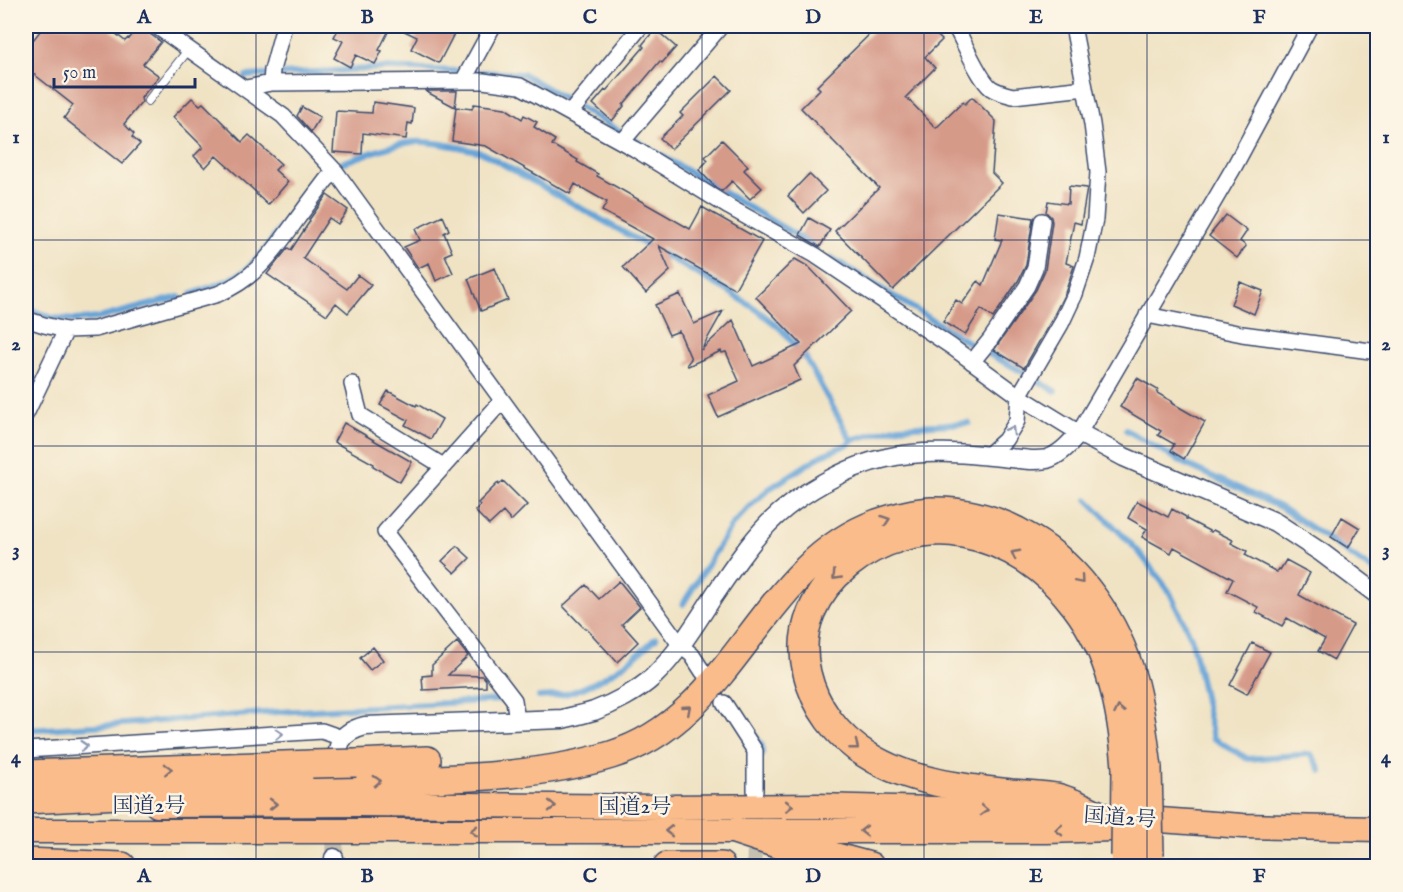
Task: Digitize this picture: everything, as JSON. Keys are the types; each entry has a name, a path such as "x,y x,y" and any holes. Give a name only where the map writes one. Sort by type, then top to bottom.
{"highway":[{"path":"26,800 512,773 584,762 614,754 639,744 703,695 722,674 792,583 830,550 871,525 918,512 943,511 993,520 1018,530 1042,545 1082,582 1113,629 1133,679 1139,706 1137,861"},
{"path":"1102,816 1058,798 974,788 921,778 892,768 866,755 847,740 818,705 805,666 805,642 809,620 817,600 829,583 843,568 862,554 910,535 936,532 963,534 1016,553 1040,569 1059,587 1076,607 1102,653 1112,679 1124,738 1137,768"},
{"path":"26,774 573,757 613,751 639,744"},
{"name":"国道2号","path":"26,805 817,806 1050,812 1243,826"},
{"name":"国道2号","path":"26,831 1047,831 1243,826 1376,829"},
{"path":"737,831 789,848 829,855 870,867"},
{"path":"26,862 122,867"},
{"path":"667,867 721,867"}],"street":[{"path":"156,26 283,116 333,169 681,646 692,655 703,672"},
{"path":"271,78 284,26"},
{"path":"466,75 493,26"},
{"path":"574,108 641,26"},
{"path":"625,137 721,26"},
{"path":"955,26 983,80 1002,94 1013,96 1085,88"},
{"path":"987,456 1005,440 1017,421 1019,396 1066,314 1087,258 1095,219 1098,172 1092,124 1073,26"},
{"path":"335,766 338,746 342,738 348,732 365,726 562,718 594,711 624,697 652,678 681,646 733,568 764,529 790,505 830,480 865,464 907,454 931,453 1031,460 1046,459 1058,453 1079,433 1234,167 1310,26"},
{"path":"246,88 271,78 466,75 520,86 574,108 625,137 729,207 815,255 952,347 1019,396 1079,433 1124,457 1275,522 1322,553 1377,595"},
{"path":"26,319 66,330 95,329 218,294 238,284 263,264 333,169"},
{"path":"972,362 1027,286 1035,268 1042,221"},
{"path":"1147,315 1242,334 1377,352"},
{"path":"26,414 66,330"},
{"path":"352,384 360,415 443,466"},
{"path":"502,401 385,532 514,700 517,721"},
{"path":"724,703 755,751 755,791"},
{"path":"26,750 322,731 342,738"}],"lane":[{"path":"148,101 189,49"}],"building":[{"path":"44,26 106,26 125,41 139,26 146,26 150,34 161,42 143,64 159,76 124,124 134,134 132,137 140,144 122,164 64,118 73,105 26,68 26,49"},
{"path":"340,26 391,26 375,64 356,55 350,67 334,58 343,41 334,37"},
{"path":"394,26 458,26 439,63 411,49 417,37"},
{"path":"878,26 927,26 942,40 925,57 935,68 906,97 936,128 963,102 965,104 972,97 996,121 992,173 1002,183 893,290 835,231 879,188 801,108 820,89 817,86"},
{"path":"655,29 676,47 662,63 660,61 612,121 593,104 644,47 642,45"},
{"path":"717,76 731,90 671,149 660,138 683,116 680,113"},
{"path":"425,91 457,91 455,107"},
{"path":"192,98 200,105 203,103 242,142 249,135 281,164 275,170 288,182 268,205 216,156 205,168 194,156 203,147 173,117"},
{"path":"373,102 414,108 412,124 408,123 406,139 363,133 362,154 333,152 336,111 372,113"},
{"path":"474,104 505,108 522,119 524,115 537,122 534,127 555,140 552,145 578,160 577,162 598,174 597,176 690,229 702,207 762,241 735,289 659,246 670,271 646,293 623,267 653,239 602,211 607,202 575,184 570,194 486,146 452,141 456,107 472,109"},
{"path":"302,107 320,117 311,132 297,116"},
{"path":"722,140 748,166 744,170 762,188 750,199 732,181 722,191 716,188 699,170 708,160 705,157"},
{"path":"809,174 826,191 804,213 788,196"},
{"path":"1069,186 1087,188 1081,224 1074,222 1066,263 1074,266 1065,293 1024,368 994,350 1036,290 1045,270 1052,222 1046,212 1048,201 1068,204"},
{"path":"327,195 348,210 338,224 329,218 303,258 347,289 358,275 371,285 348,313 336,303 327,315 267,274 288,248 291,250"},
{"path":"999,213 1033,218 1026,265 993,318 981,309 965,335 943,322 956,300 962,304 978,281 983,285 1002,240 995,239"},
{"path":"1226,215 1247,231 1240,241 1246,246 1237,258 1209,236"},
{"path":"443,216 449,230 444,233 452,252 445,255 453,273 436,281 429,263 418,268 404,247 420,240 415,229"},
{"path":"809,218 830,230 820,247 800,235"},
{"path":"795,259 809,267 851,311 794,366 800,380 718,417 708,395 739,381 726,352 721,351 688,366 691,359 679,331 669,335 655,305 680,294 694,324 723,311 701,350 733,320 753,366 801,344 756,297"},
{"path":"495,268 508,300 481,311 468,279"},
{"path":"1240,282 1263,291 1254,314 1231,304"},
{"path":"1137,378 1158,390 1157,393 1172,403 1205,422 1184,459 1171,451 1174,444 1158,435 1161,431 1120,407"},
{"path":"388,391 416,406 417,404 442,419 431,439 405,425 408,420 380,405"},
{"path":"344,423 412,462 400,482 373,466 374,464 334,442"},
{"path":"503,481 527,505 511,521 503,512 489,525 475,511 480,505 478,503 498,483 499,485"},
{"path":"1137,501 1168,517 1172,509 1211,532 1213,530 1233,540 1231,543 1247,551 1245,555 1277,572 1286,560 1310,573 1299,595 1353,625 1334,660 1318,651 1325,639 1287,618 1282,626 1256,612 1258,607 1227,591 1233,579 1174,547 1171,553 1142,537 1147,529 1128,518"},
{"path":"1342,517 1360,528 1348,548 1331,537"},
{"path":"457,546 470,558 455,573 442,561"},
{"path":"619,581 640,607 622,624 638,642 617,662 563,606 586,585 599,599"},
{"path":"457,642 468,656 448,675 483,676 486,680 486,687 423,690 422,676 432,675 432,665"},
{"path":"1252,643 1270,652 1247,694 1230,685"},
{"path":"373,647 383,660 370,670 360,658"}],"waterway":[{"path":"246,76 386,68 523,74 811,244"},
{"path":"333,167 385,148 412,142 437,143 481,152 756,309 781,329 805,357 851,440 899,427 969,423"},
{"path":"192,294 229,280 246,270 264,251 306,192 322,174"},
{"path":"832,258 971,344"},
{"path":"26,308 53,318 75,320 99,318 179,297"},
{"path":"989,354 1025,373"},
{"path":"1035,379 1055,391"},
{"path":"1126,430 1185,464 1280,507 1378,574"},
{"path":"683,604 732,525 749,507 769,489 822,455 849,444 851,440"},
{"path":"1088,500 1139,552 1169,591 1191,637 1213,738 1248,759 1311,754 1321,771"},
{"path":"539,697 568,693 596,682 627,662 656,638"},
{"path":"26,730 277,712 503,700"},
{"path":"747,725 762,746 762,755"}],"tunnel":[{"path":"334,858 336,794"},
{"path":"754,866 755,798"}]}
